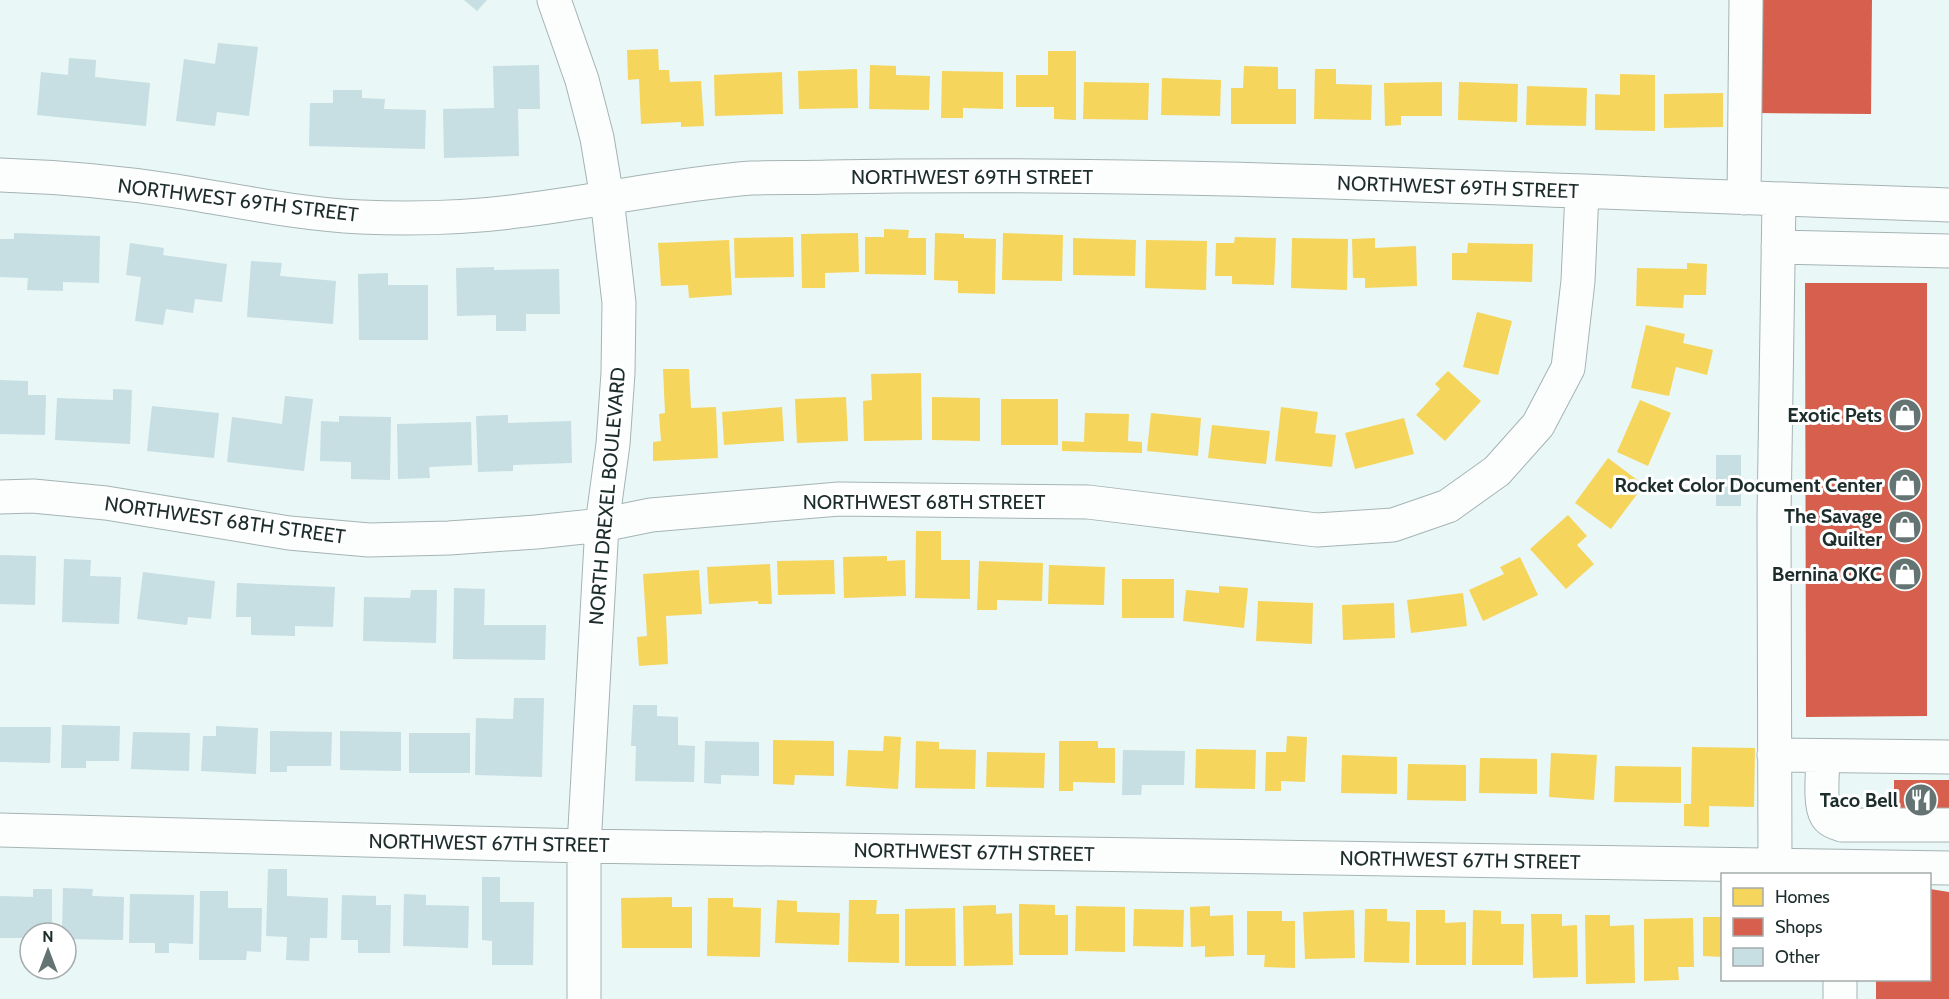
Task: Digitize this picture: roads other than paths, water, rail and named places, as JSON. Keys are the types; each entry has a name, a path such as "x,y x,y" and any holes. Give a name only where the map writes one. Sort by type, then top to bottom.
{"street":[{"name":"NORTH DREXEL BOULEVARD","path":"554,0 582,80 597,138 607,198 618,303 618,373 613,444 602,525 584,846 584,999"},
{"path":"1744,198 1746,0"},
{"name":"NORTHWEST 69TH STREET","path":"0,175 104,183 173,191 303,213 363,217 460,217 517,212 750,178 865,176 1123,178 1454,186 1949,205"},
{"name":"NORTHWEST 68TH STREET","path":"0,497 33,496 106,503 289,533 369,540 449,538 602,525 651,515 839,499 1088,502 1317,530 1393,525 1448,506 1497,471 1538,425 1568,368 1578,281 1582,192"},
{"path":"1775,865 1774,517 1779,200"},
{"path":"1778,247 1949,251"},
{"path":"1774,755 1949,757"},
{"path":"1823,756 1823,805 1825,815 1832,821 1842,825 1949,825"},
{"name":"NORTHWEST 67TH STREET","path":"0,831 584,846 1775,865 1841,870 1949,867"},
{"path":"1840,981 1840,999"}],"place":[{"name":"Exotic Pets","path":"1905,415"},
{"name":"Rocket Color Document Center","path":"1905,485"},
{"name":"The Savage Quilter","path":"1905,527"},
{"name":"Bernina OKC","path":"1905,574"},
{"name":"Taco Bell","path":"1921,800"}]}
